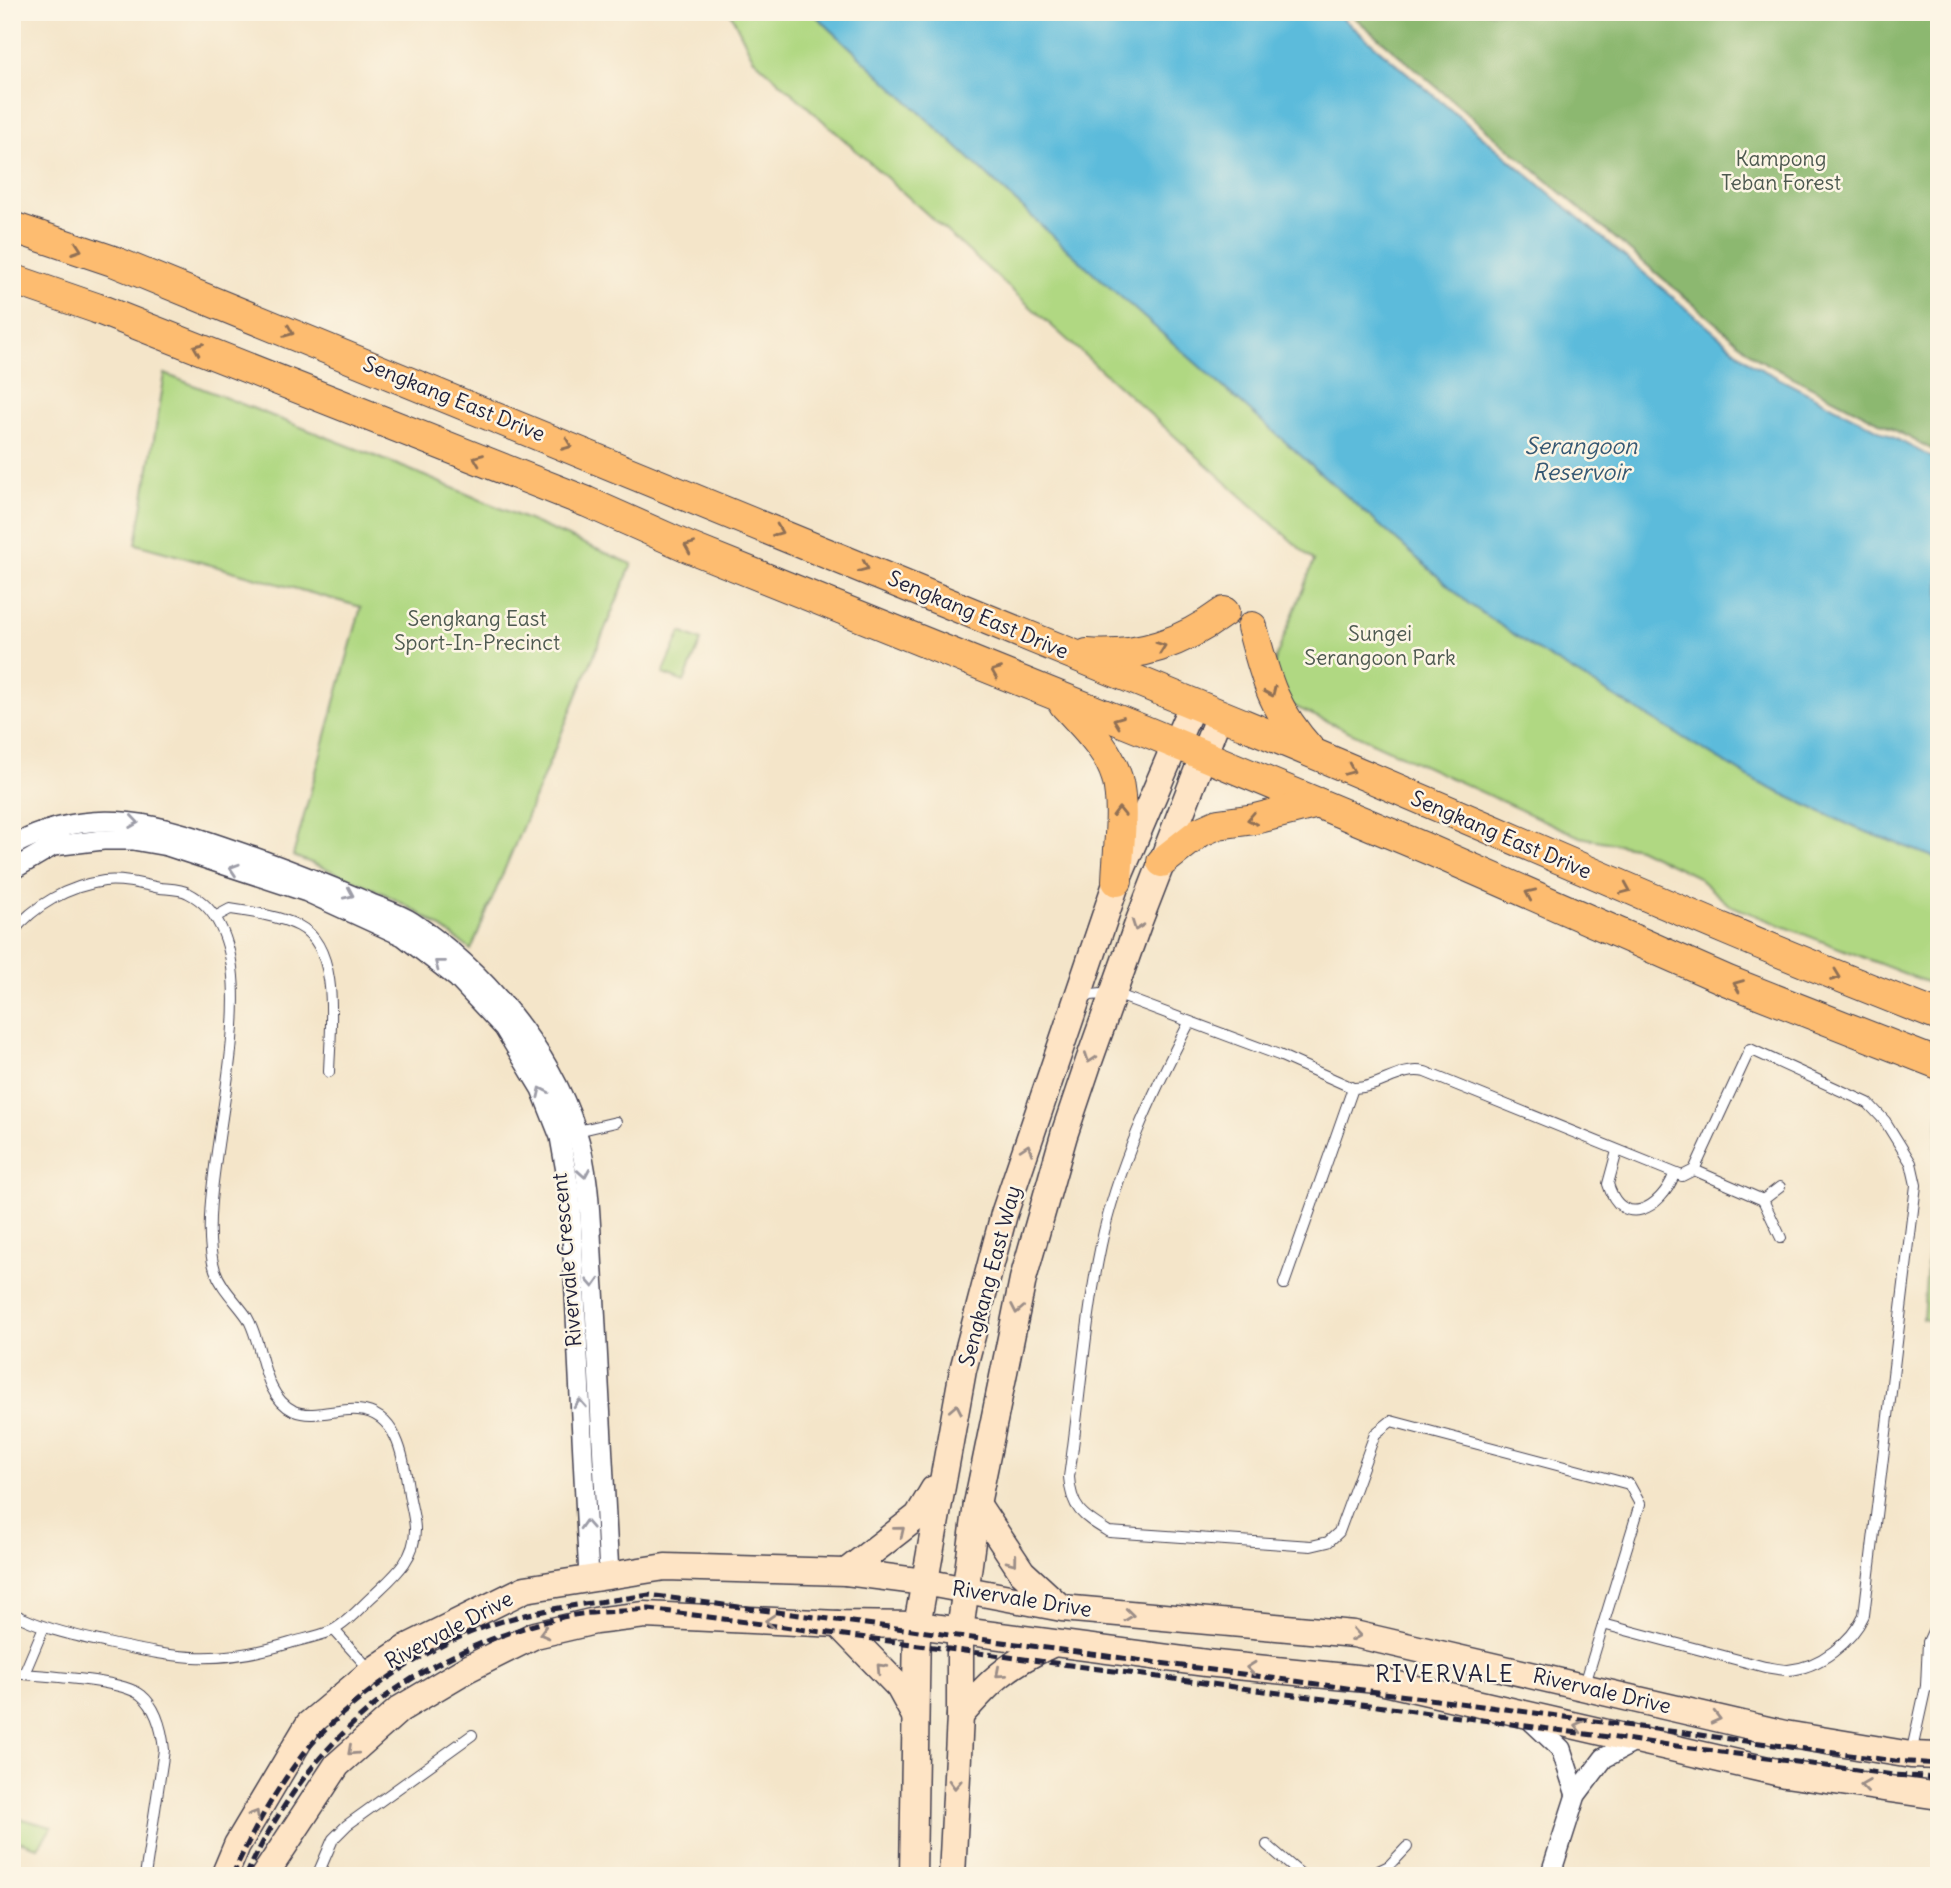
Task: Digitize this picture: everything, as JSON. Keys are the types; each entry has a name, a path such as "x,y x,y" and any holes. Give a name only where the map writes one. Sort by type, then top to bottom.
{"main road":[{"name":"Sengkang East Drive","path":"12,227 113,261 1314,754 1748,941 1939,1016"},
{"name":"Sengkang East Drive","path":"12,279 96,308 587,502 688,547 1318,803 1728,981 1939,1064"},
{"path":"1070,653 1117,656 1149,651 1201,629 1224,612"},
{"path":"1252,627 1268,690 1290,728 1314,754"},
{"path":"1059,698 1099,741 1117,778 1117,881"},
{"path":"1162,862 1200,832 1218,824 1255,819 1318,803"}],"street":[{"name":"Sengkang East Way","path":"951,1876 960,1716 960,1631 965,1590 977,1504 1030,1254 1064,1135 1162,862 1190,750 1205,710"},
{"name":"Sengkang East Way","path":"913,1876 917,1625 963,1370 1004,1214 1117,881 1190,750"},
{"name":"Rivervale Crescent","path":"12,846 34,834 66,824 122,820 178,831 310,877 411,921 479,980 514,1017 524,1047"},
{"name":"Rivervale Crescent","path":"12,870 52,846 93,841 133,841 167,846 307,892 402,936 457,978 551,1075 568,1134 580,1216 599,1576"},
{"path":"846,1572 918,1516 943,1476"},
{"path":"977,1504 1022,1572 1062,1608"},
{"name":"Rivervale Drive","path":"224,1876 237,1845 309,1724 372,1672 408,1647 525,1589 665,1567 846,1572 924,1582 1062,1608 1354,1634 1785,1734 1911,1755 1939,1756"},
{"name":"Rivervale Drive","path":"264,1876 337,1765 389,1718 467,1669 536,1635 595,1621 645,1615 838,1625 917,1625 1052,1644 1376,1680 1785,1774 1939,1796"},
{"path":"838,1625 899,1687 916,1717"},
{"path":"960,1716 984,1687 1014,1661 1052,1644"},
{"path":"1521,1712 1561,1749 1576,1795"},
{"path":"1550,1876 1576,1795 1604,1758 1638,1740"}],"lane":[{"path":"12,933 44,902 75,888 106,881 187,892 215,917 226,936 234,1023 207,1225 216,1274 254,1332 262,1350 265,1372 279,1397 294,1410 310,1413 359,1409 387,1424 400,1442 413,1516 413,1548 406,1564 334,1630 247,1656 194,1658 160,1654 43,1629 12,1613"},
{"path":"215,917 230,909 300,926 320,947 331,985 329,1072"},
{"path":"1076,1004 1091,995 1113,993 1279,1055 1353,1088 1364,1089 1415,1069 1674,1175 1682,1176 1694,1170 1750,1049 1868,1103 1885,1121 1911,1163 1916,1185 1864,1615 1849,1640 1810,1665 1788,1670 1756,1665 1603,1624"},
{"path":"1189,1023 1163,1073 1116,1190 1101,1245 1069,1477 1070,1496 1078,1510 1109,1532 1311,1546 1328,1542 1339,1532 1375,1434 1391,1421 1629,1484 1640,1504 1584,1686"},
{"path":"1284,1284 1353,1088"},
{"path":"568,1134 615,1122"},
{"path":"1616,1151 1608,1184 1618,1204 1632,1210 1644,1211 1656,1204 1674,1175"},
{"path":"1694,1170 1763,1200 1781,1238"},
{"path":"1763,1200 1780,1187"},
{"path":"1911,1755 1926,1686 1928,1642 1939,1618"},
{"path":"24,1674 43,1629"},
{"path":"334,1630 372,1672"},
{"path":"12,1673 119,1685 140,1694 150,1705 161,1729 164,1749 145,1876"},
{"path":"1926,1686 1939,1687"},
{"path":"317,1876 333,1839 347,1825 472,1735"},
{"path":"1266,1845 1303,1876"},
{"path":"1349,1876 1366,1876 1389,1866 1407,1847"}],"green space":[{"name":"Sungei Serangoon Park","path":"730,12 812,12 1070,252 1469,604 1534,648 1757,782 1856,828 1939,859 1939,987 1729,905 1696,876 1638,848 1580,837 1269,695 1276,657 1314,561 753,58"},
{"name":"Kampong Teban Forest","path":"1348,12 1939,12 1939,453 1758,359"},
{"name":"Sengkang East Sport-In-Precinct","path":"165,374 408,469 632,564 471,950 407,906 343,875 293,856 361,607 136,544"},
{"path":"681,632 701,641 684,682 663,674"},
{"path":"1939,1111 1939,1323 1923,1319"},
{"path":"12,1816 52,1827 38,1847 12,1839"}],"water":[{"name":"Serangoon Reservoir","path":"812,12 1335,12 1753,365 1939,461 1939,859 1856,828 1757,782 1534,648 1469,604 1070,252"}],"railway":[{"path":"232,1876 267,1808 309,1747 352,1705 403,1668 457,1639 502,1621 565,1607 649,1595 1895,1761 1939,1764"},
{"path":"246,1876 272,1826 301,1782 334,1742 371,1708 411,1679 456,1655 505,1634 559,1618 649,1609 1894,1775 1939,1778"}],"district":[{"name":"RIVERVALE","path":"1445,1674"}]}
